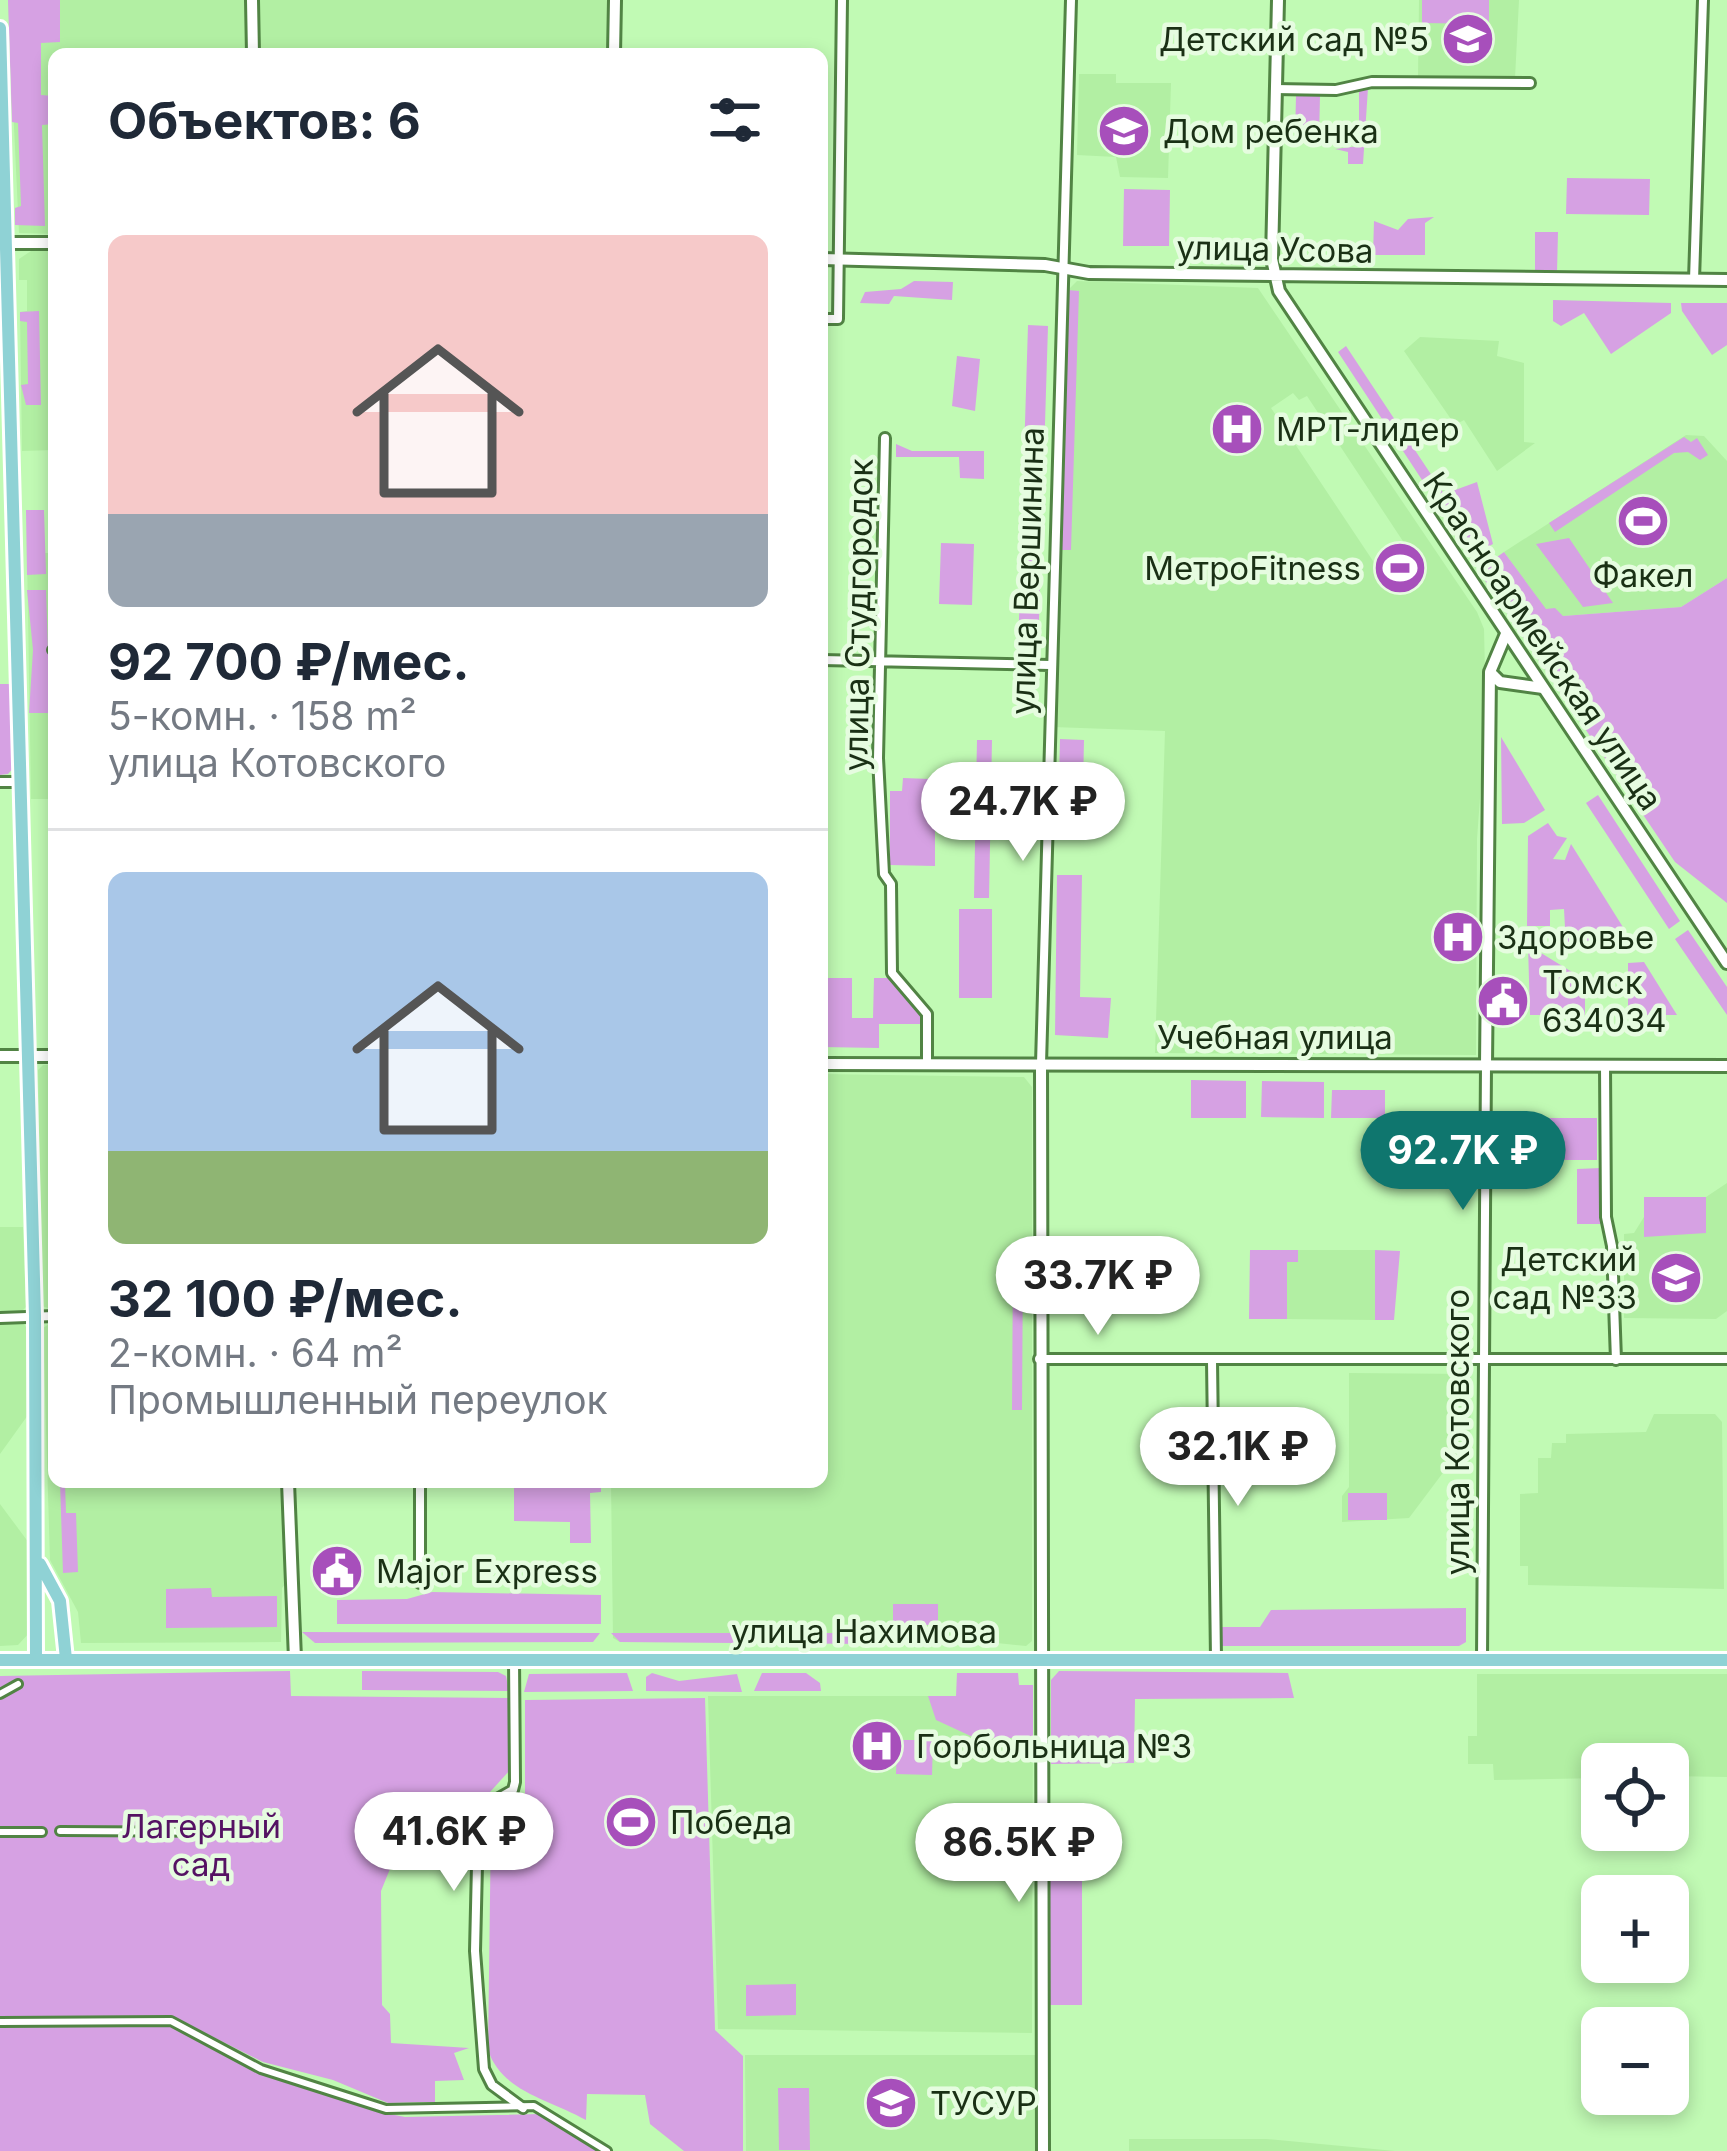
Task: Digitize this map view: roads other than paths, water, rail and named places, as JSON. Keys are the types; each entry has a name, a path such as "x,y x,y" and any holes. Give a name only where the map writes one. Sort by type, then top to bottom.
{"main road":[{"path":"252,0 253,48"},
{"path":"614,48 615,0"},
{"name":"Красноармейская улица","path":"1278,0 1274,277 1291,314 1727,963"},
{"path":"0,28 35,1316 37,1660"},
{"path":"8,243 48,243"},
{"name":"улица Усова","path":"828,259 1274,277 1727,280"},
{"path":"0,535 16,534"},
{"name":"улица Котовского","path":"1486,1065 1490,672 1506,634"},
{"path":"1490,672 1500,682 1543,688"},
{"path":"0,1057 48,1056"},
{"name":"Учебная улица","path":"828,1064 1727,1066"},
{"name":"улица Вершинина","path":"1040,1064 1043,2151"},
{"path":"288,1488 295,1659"},
{"path":"40,1563 62,1612 65,1659"},
{"path":"36,1614 48,1621 62,1612"},
{"name":"улица Нахимова","path":"0,1660 1727,1660"}],"street":[{"path":"828,319 838,319 842,0"},
{"name":"улица Вершинина","path":"1040,1064 1071,0"},
{"path":"1694,280 1703,0"},
{"path":"1275,89 1336,90 1372,82 1530,83"},
{"name":"улица Студгородок","path":"885,437 879,800 884,874 891,884 892,974 927,1014 927,1065"},
{"path":"828,660 1050,665"},
{"path":"0,782 22,782"},
{"name":"улица Котовского","path":"1482,1659 1486,1065"},
{"path":"1605,1066 1606,1217 1612,1246 1616,1360"},
{"path":"0,1318 48,1316"},
{"path":"1038,1359 1727,1359"},
{"path":"1213,1361 1216,1658"},
{"path":"420,1488 420,1582"},
{"path":"514,1657 515,1782 513,1790 490,1803 478,1821 475,1951 484,2069 492,2085 524,2108"},
{"path":"0,1694 18,1684"},
{"path":"61,1831 246,1832"},
{"path":"0,1832 42,1832"},
{"path":"0,2022 171,2021 261,2068 386,2109 524,2108 554,2113 607,2151"}],"place":[{"name":"Детский сад №5","path":"1468,39"},
{"name":"Дом ребенка","path":"1124,131"},
{"name":"МРТ-лидер","path":"1237,429"},
{"name":"Факел","path":"1643,521"},
{"name":"МетроFitness","path":"1400,568"},
{"name":"Здоровье","path":"1458,937"},
{"name":"Томск 634034","path":"1503,1001"},
{"name":"Детский сад №33","path":"1676,1278"},
{"name":"Major Express","path":"337,1571"},
{"name":"Горбольница №3","path":"877,1746"},
{"name":"Победа","path":"631,1822"},
{"name":"ТУСУР","path":"891,2103"}],"park label":[{"name":"Лагерный сад","path":"201,1845"}]}
